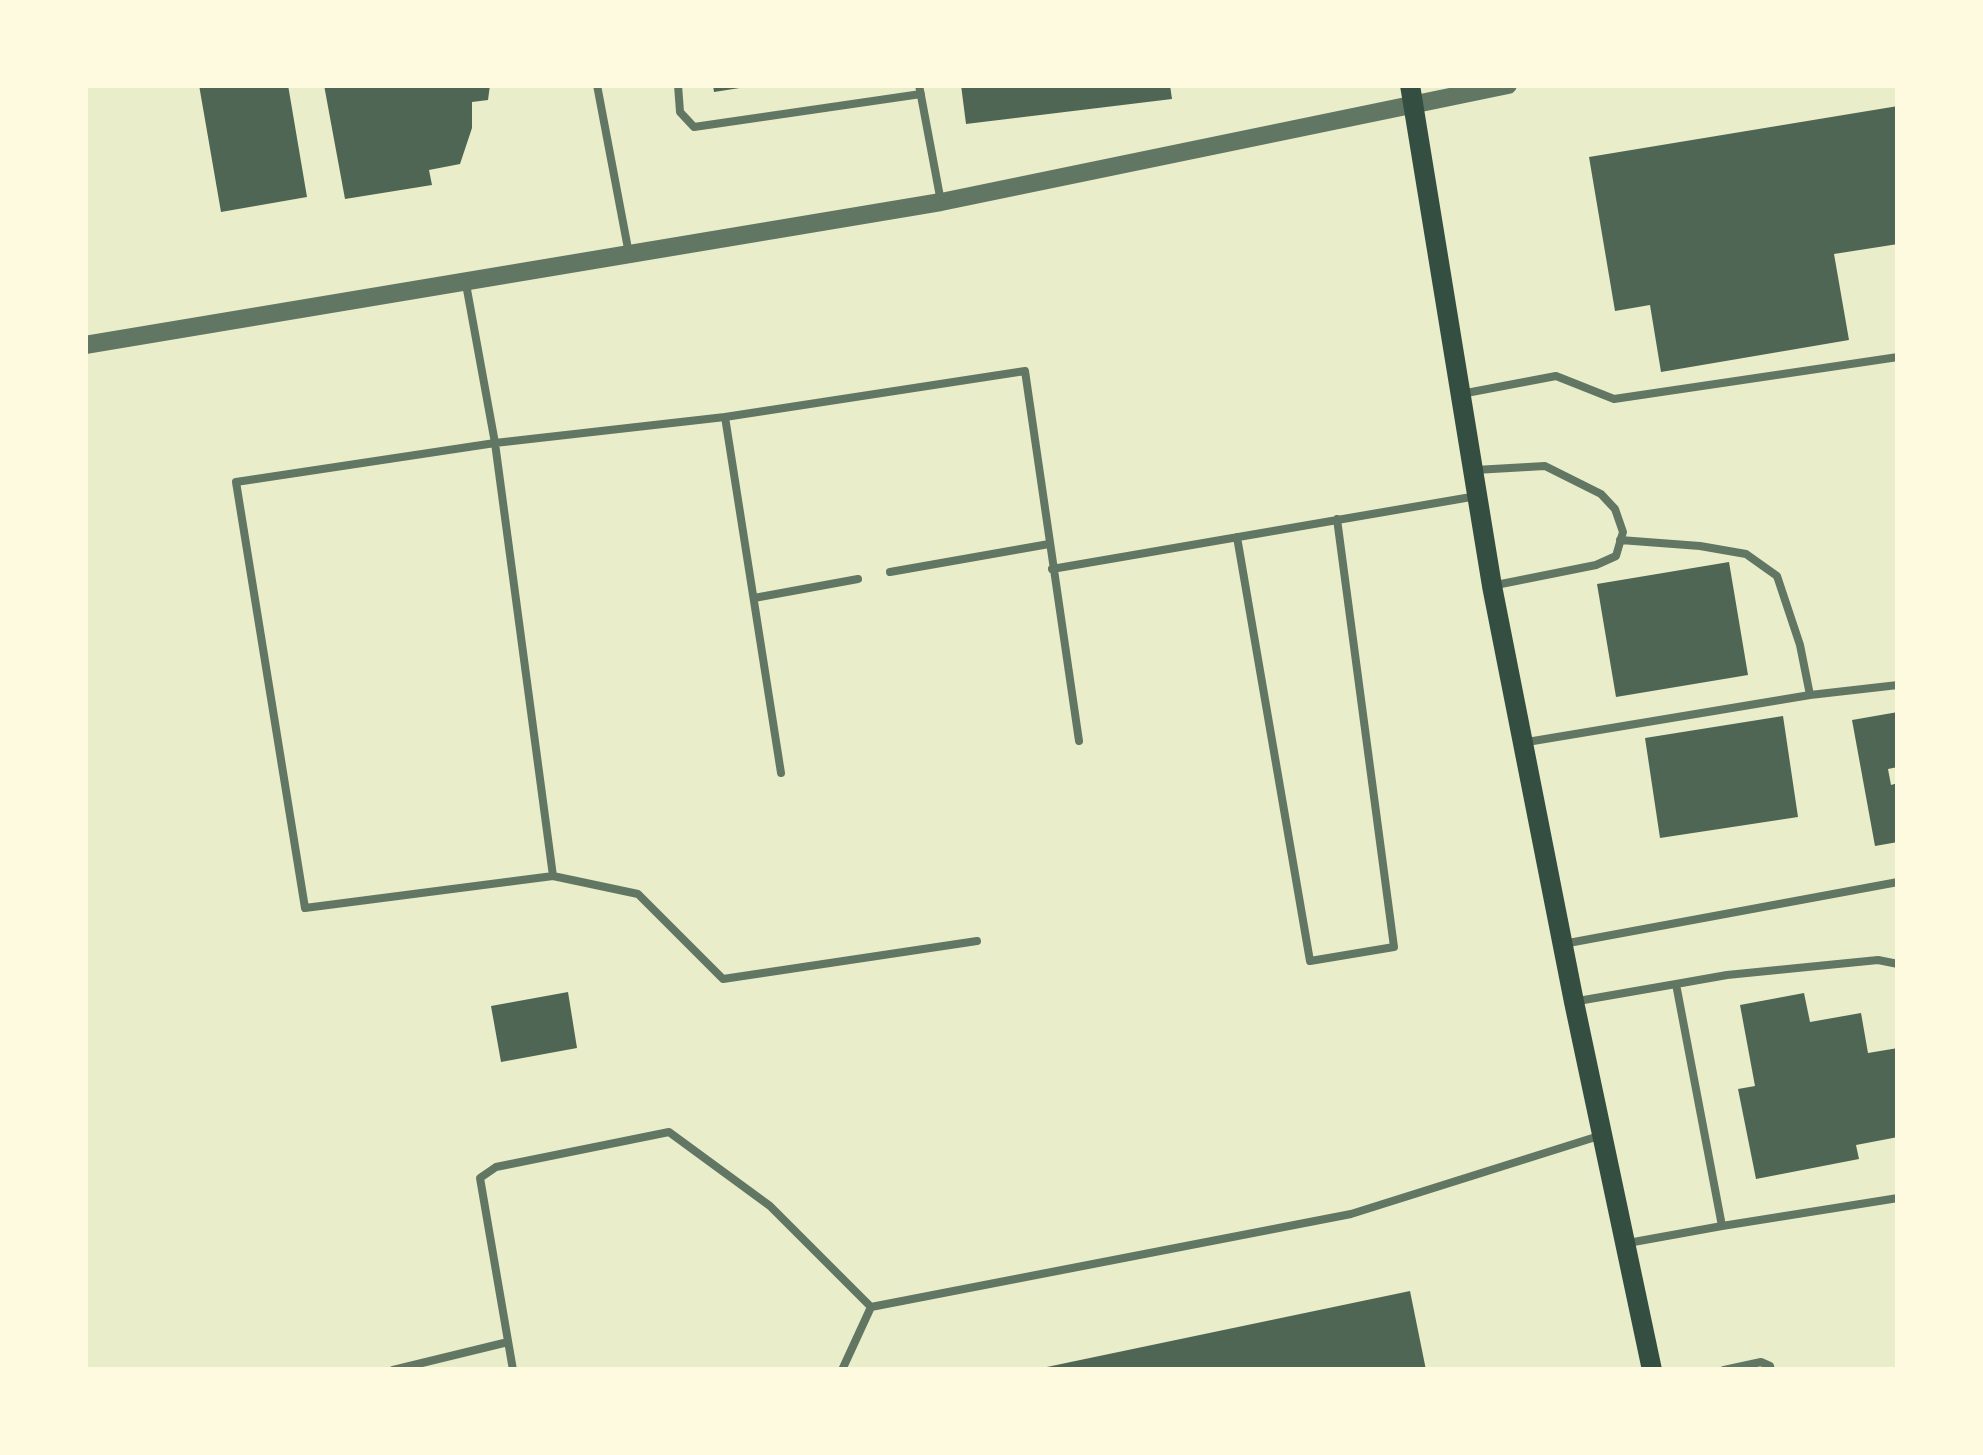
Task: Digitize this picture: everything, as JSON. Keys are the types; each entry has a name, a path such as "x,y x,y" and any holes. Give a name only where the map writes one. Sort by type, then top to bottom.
{"main road":[{"path":"1412,94 1492,586 1652,1370"}],"street":[{"path":"85,344 941,202 1412,94 1508,85"}],"lane":[{"path":"597,85 629,254"},
{"path":"678,85 680,112 694,127 920,90 941,202"},
{"path":"465,281 496,443 553,876"},
{"path":"1460,394 1556,376 1614,399 1898,357"},
{"path":"977,941 723,980 638,894 553,876 306,908 236,482 496,443 725,417 1024,371 1079,741"},
{"path":"725,417 781,773"},
{"path":"1473,470 1546,466 1601,494 1614,509 1623,532 1616,556 1596,565 1492,586"},
{"path":"1052,569 1477,496"},
{"path":"1237,538 1310,961 1394,947 1338,519"},
{"path":"1620,540 1746,554 1778,576 1800,645 1810,695"},
{"path":"890,572 1048,544"},
{"path":"754,598 858,579"},
{"path":"1522,742 1898,684"},
{"path":"1563,944 1898,882"},
{"path":"1574,1002 1726,975 1878,960 1898,964"},
{"path":"1676,984 1722,1226"},
{"path":"513,1370 480,1178 496,1167 669,1132 770,1206 871,1307"},
{"path":"871,1307 1351,1214 1602,1135"},
{"path":"1625,1244 1898,1198"},
{"path":"842,1370 871,1307"},
{"path":"393,1370 508,1342"},
{"path":"1724,1370 1761,1362 1770,1370"}],"building":[{"path":"199,85 288,85 307,197 221,212"},
{"path":"324,85 490,85 488,100 472,102 472,128 460,164 429,170 432,185 345,199"},
{"path":"713,85 746,85 746,87 714,92"},
{"path":"961,85 1170,85 1172,99 966,124"},
{"path":"1898,106 1898,244 1834,254 1849,340 1661,372 1650,305 1615,311 1589,157"},
{"path":"1729,562 1748,675 1616,697 1597,584"},
{"path":"1898,712 1898,767 1888,769 1891,785 1898,783 1898,842 1875,846 1852,720"},
{"path":"1783,716 1798,817 1660,838 1645,738"},
{"path":"568,992 577,1048 501,1062 491,1006"},
{"path":"1804,993 1810,1022 1861,1013 1868,1053 1898,1048 1898,1137 1856,1145 1859,1159 1756,1179 1738,1089 1755,1086 1740,1005"},
{"path":"1410,1291 1426,1370 1042,1370 1042,1368"}]}
